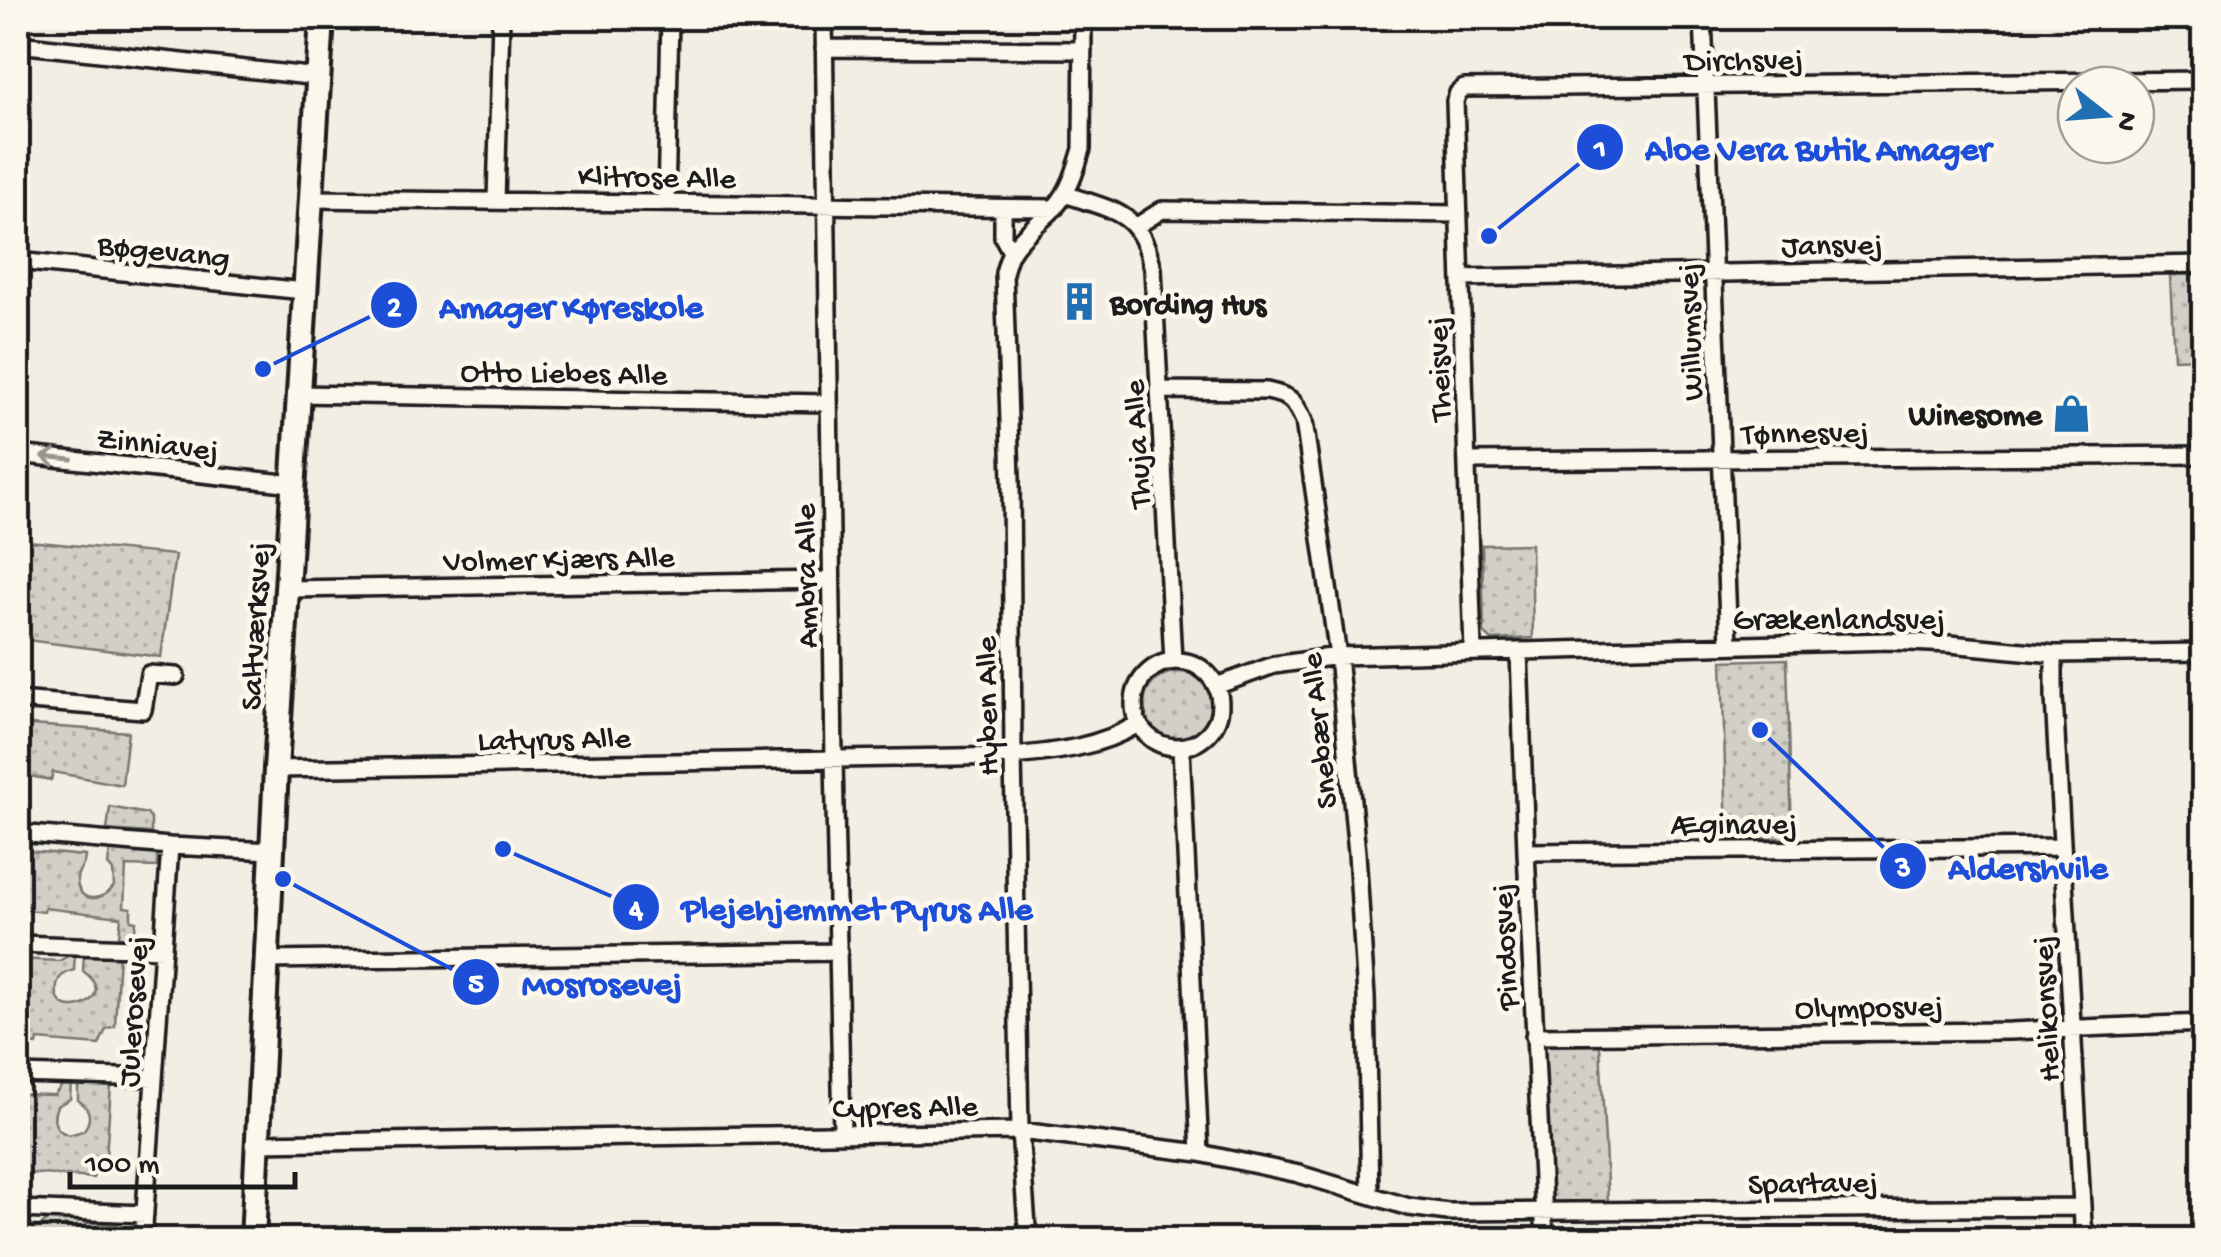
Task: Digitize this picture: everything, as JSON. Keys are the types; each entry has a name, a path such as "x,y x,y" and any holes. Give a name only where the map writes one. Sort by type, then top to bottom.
{"street":[{"name":"Saltværksvej","path":"253,1240 297,394 322,18"},
{"path":"496,200 501,18"},
{"path":"666,203 670,18"},
{"name":"Ambra Alle","path":"824,18 842,1133"},
{"path":"1002,208 1002,237 1011,252 1066,194 1082,148 1083,18"},
{"name":"Willumsvej","path":"1703,18 1729,644"},
{"path":"18,44 318,77"},
{"path":"824,48 1083,50"},
{"name":"Dirchsvej","path":"1464,88 2204,80"},
{"name":"Theisvej","path":"1464,88 1455,101 1474,651"},
{"path":"1066,194 1122,214 1138,226 1162,210 1459,214"},
{"name":"Klitrose Alle","path":"311,199 1055,208"},
{"name":"Thuja Alle","path":"1138,226 1153,269 1173,661"},
{"name":"Hyben Alle","path":"1011,252 1004,289 1011,479 1020,1132 1028,1240"},
{"name":"Bøgevang","path":"18,261 304,290"},
{"name":"Jansvej","path":"1461,278 2204,264"},
{"name":"Snebær Alle","path":"1161,390 1266,391 1296,402 1304,422 1338,656 1356,853 1366,997 1370,1195"},
{"name":"Otto Liebes Alle","path":"297,394 829,403"},
{"name":"Zinniavej","path":"18,454 294,484"},
{"name":"Tønnesvej","path":"1467,461 2204,454"},
{"name":"Volmer Kjærs Alle","path":"288,589 831,580"},
{"name":"Grækenlandsvej","path":"1216,686 1274,665 1338,656 1474,651 1889,641 2054,654 2204,652"},
{"name":"Pindosvej","path":"1519,652 1546,1240"},
{"name":"Helikonsvej","path":"2054,654 2071,1029 2083,1224 2088,1240"},
{"path":"1173,661 1198,666 1216,686 1220,713 1215,726 1194,744 1167,746 1155,741 1138,724 1135,695 1148,672 1158,665 1173,661"},
{"path":"18,700 144,710 149,674 176,676"},
{"name":"Latyrus Alle","path":"276,769 1013,756 1070,751 1138,724"},
{"path":"1181,747 1200,1153"},
{"path":"18,833 272,851"},
{"name":"Julerosevej","path":"143,1240 170,846"},
{"name":"Æginavej","path":"1526,852 2062,847"},
{"path":"18,944 162,949"},
{"path":"266,960 839,952"},
{"name":"Olymposvej","path":"1534,1036 2071,1029 2204,1023"},
{"path":"18,1074 154,1078"},
{"name":"Cypres Alle","path":"257,1143 1020,1132 1200,1153 1299,1174 1409,1207 1448,1212 1544,1212"},
{"name":"Spartavej","path":"1544,1212 2082,1207"},
{"path":"18,1209 145,1214"}],"shaded area":[{"path":"2203,274 2203,358 2174,359 2170,275"},
{"path":"18,540 175,555 161,657 18,639"},
{"path":"1531,544 1533,638 1492,640 1484,633 1482,545"},
{"path":"1787,659 1792,838 1727,839 1722,661"},
{"path":"1178,672 1202,682 1212,706 1202,730 1178,740 1154,730 1144,706 1154,682"},
{"path":"18,724 128,732 122,785 53,772 51,780 18,774"},
{"path":"110,807 147,814 151,833 107,830"},
{"path":"110,848 157,851 157,867 126,866 124,907 131,908 131,920 136,921 134,938 119,937 121,917 45,908 44,912 18,909 18,850 85,856 78,873 78,888 92,898 104,895 114,886 113,871 108,865"},
{"path":"75,952 74,970 62,975 57,986 58,998 73,1007 83,1005 95,991 83,971 84,953 119,953 115,1026 106,1029 99,1045 38,1040 37,1045 18,1043 18,959 59,961"},
{"path":"1600,1045 1608,1203 1552,1203 1544,1046"},
{"path":"65,1082 71,1082 70,1099 57,1106 54,1120 60,1131 69,1135 83,1131 89,1118 78,1100 78,1083 111,1085 106,1158 93,1178 29,1173 28,1177 18,1176 18,1094 54,1095"},
{"path":"52,1215 118,1218 118,1225 86,1223 85,1239 18,1240 18,1226 41,1226"},
{"path":"916,1232 916,1239 392,1239 392,1234"}],"place":[{"name":"Aloe Vera Butik Amager","path":"1489,236"},
{"name":"Bording Hus","path":"1080,302"},
{"name":"Amager Køreskole","path":"263,369"},
{"name":"Winesome","path":"2072,413"},
{"name":"Aldershvile","path":"1760,730"},
{"name":"Plejehjemmet Pyrus Alle","path":"503,849"},
{"name":"Mosrosevej","path":"283,879"}]}
